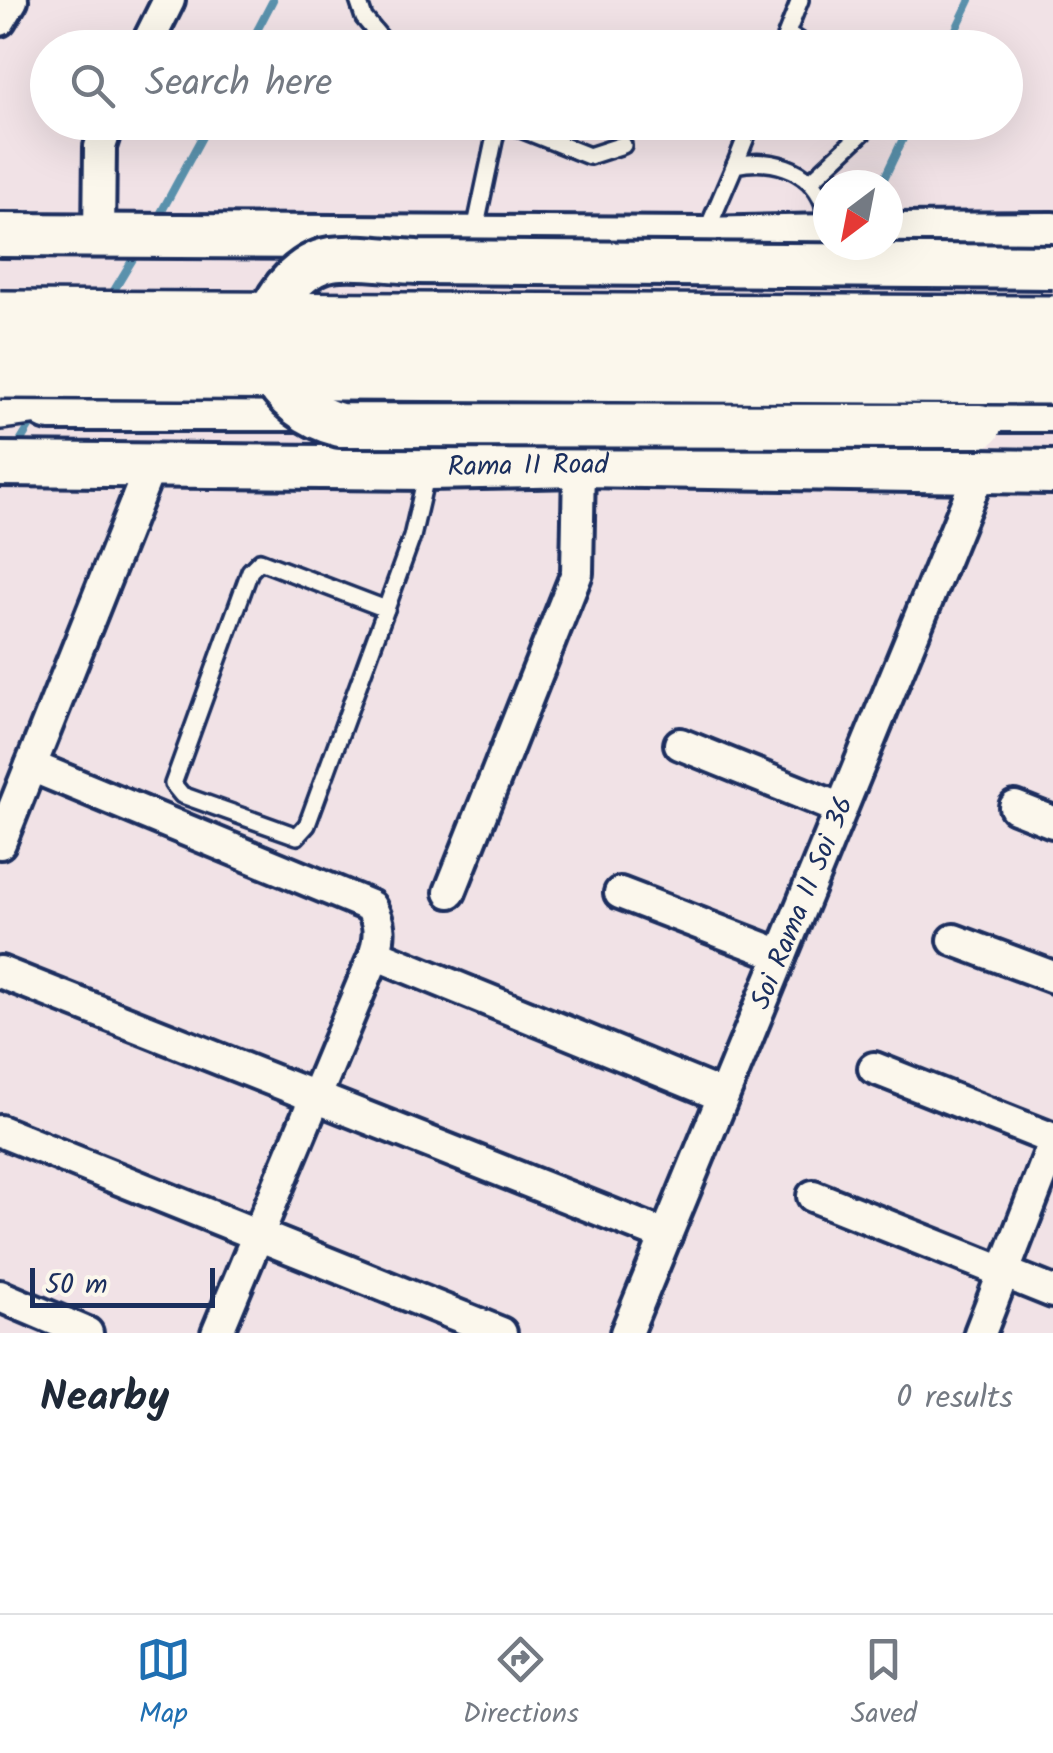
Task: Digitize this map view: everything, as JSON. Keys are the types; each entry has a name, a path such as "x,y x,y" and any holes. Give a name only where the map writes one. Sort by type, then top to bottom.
{"highway":[{"path":"0,286 235,345"},
{"path":"0,306 1053,314"},
{"path":"0,318 235,345 1053,376"},
{"path":"0,370 235,345 1053,324"},
{"path":"0,403 235,345"},
{"path":"0,403 1053,406"}],"main road":[{"path":"0,234 190,237 477,221 703,239 813,236"},
{"path":"903,235 1053,234"},
{"path":"1053,266 331,259 294,279 272,308 268,324 268,362 275,382 306,412 340,425 1053,426"},
{"name":"Rama II Road","path":"0,464 428,468 579,465 1053,472"}],"street":[{"path":"0,20 12,0"},
{"path":"155,30 169,0"},
{"path":"102,140 107,236"},
{"path":"450,892 577,573 579,465"},
{"path":"0,842 150,467"},
{"name":"Soi Rama II Soi 36","path":"626,1333 980,471"},
{"path":"680,744 841,808"},
{"path":"31,766 370,906 378,919 380,936 375,954 217,1333"},
{"path":"1015,807 1053,822"},
{"path":"620,893 781,955"},
{"path":"954,940 1053,976"},
{"path":"375,954 723,1096"},
{"path":"0,972 666,1236"},
{"path":"874,1068 1053,1142 980,1333"},
{"path":"0,1130 500,1333"},
{"path":"813,1196 1053,1292"},
{"path":"0,1296 87,1333"}],"lane":[{"path":"358,0 364,18 374,30"},
{"path":"788,30 800,0"},
{"path":"477,221 494,140"},
{"path":"547,140 589,156 624,145"},
{"path":"703,239 745,140"},
{"path":"810,182 855,140"},
{"path":"736,165 766,162 787,167 813,187"},
{"path":"386,609 266,563 255,563 174,778 175,789 288,834 298,836 303,832 386,609 412,537 428,468"}],"waterway":[{"path":"257,30 273,0"},
{"path":"956,30 970,0"},
{"path":"157,220 200,140"},
{"path":"888,170 902,140"},
{"path":"110,297 139,249"},
{"path":"15,450 34,419"}]}
